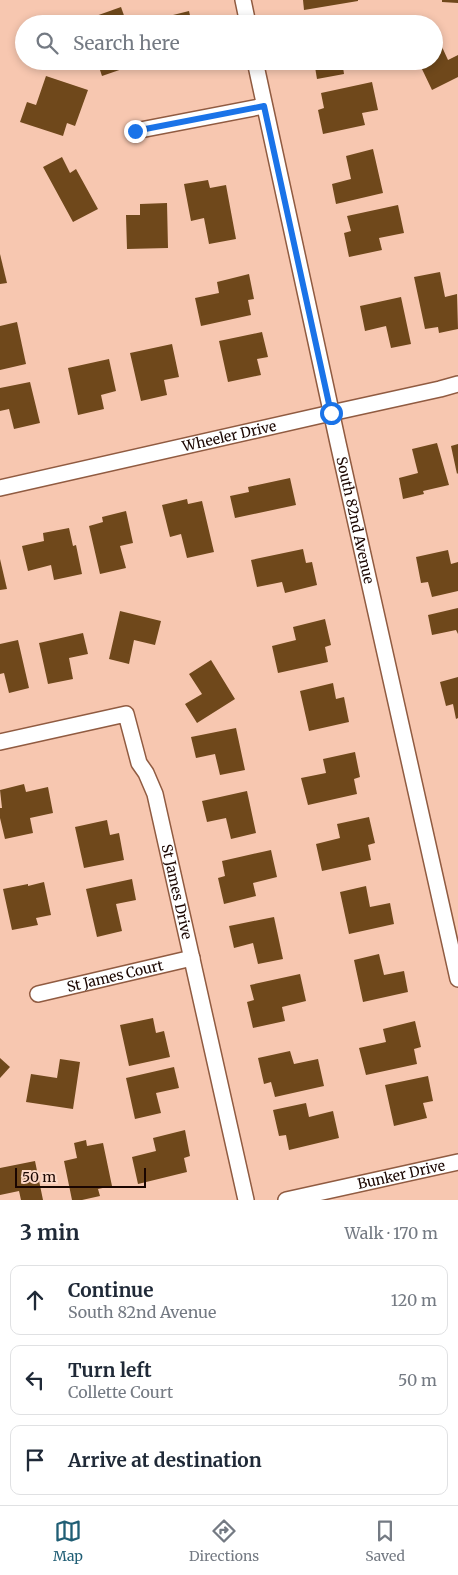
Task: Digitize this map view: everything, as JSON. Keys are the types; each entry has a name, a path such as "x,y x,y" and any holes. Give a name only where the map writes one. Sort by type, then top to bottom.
{"street":[{"path":"244,0 246,15"},
{"name":"South 82nd Avenue","path":"257,70 331,413 458,979"},
{"path":"135,131 264,106"},
{"name":"Wheeler Drive","path":"0,488 440,390 458,384"},
{"name":"St James Drive","path":"0,742 126,714 139,763 146,773 155,794 246,1200"},
{"name":"St James Court","path":"38,994 192,958"},
{"name":"Bunker Drive","path":"286,1200 458,1162"}],"building":[{"path":"303,0 358,0 358,1 304,10"},
{"path":"442,0 458,0 458,3 442,2"},
{"path":"121,7 124,15 99,15"},
{"path":"189,11 190,15 173,15"},
{"path":"443,49 448,60 458,55 458,77 432,90 422,70 443,70"},
{"path":"100,70 119,70 102,76"},
{"path":"316,70 343,70 344,74 317,79"},
{"path":"46,76 88,90 75,126 67,123 63,136 20,122 27,102 36,105"},
{"path":"372,82 378,110 362,113 365,125 323,134 318,110 324,108 321,93"},
{"path":"373,149 383,193 336,204 332,184 351,179 346,156"},
{"path":"62,157 70,173 76,169 98,209 73,222 43,167"},
{"path":"208,180 210,188 226,185 236,239 209,244 204,218 191,221 184,184"},
{"path":"167,203 168,248 127,249 126,215 140,215 140,204"},
{"path":"398,205 404,233 379,238 382,250 349,257 344,233 351,231 347,216"},
{"path":"0,254 7,283 0,284"},
{"path":"440,272 445,297 457,294 458,329 439,333 438,327 425,329 414,277"},
{"path":"249,274 254,299 248,300 251,315 201,326 195,298 219,293 217,282"},
{"path":"401,297 411,344 391,348 386,326 365,331 360,306"},
{"path":"17,322 26,364 0,370 0,326"},
{"path":"262,332 268,357 257,359 261,375 228,382 219,341"},
{"path":"172,344 179,377 164,380 167,395 141,401 130,353"},
{"path":"109,359 116,391 101,395 104,409 78,415 68,368"},
{"path":"30,382 40,423 14,429 9,409 0,411 0,388"},
{"path":"437,443 449,485 423,491 424,494 403,499 399,478 418,473 412,449"},
{"path":"458,444 458,473 457,474 451,446"},
{"path":"290,478 296,505 235,518 230,496 249,492 248,487"},
{"path":"187,499 188,504 202,501 214,552 187,558 181,534 170,537 162,505"},
{"path":"126,511 133,543 120,546 126,568 100,574 89,526 103,522 102,517"},
{"path":"69,528 73,546 76,545 82,574 54,580 51,565 28,571 22,546 44,541 43,533"},
{"path":"303,549 306,563 312,562 317,585 285,593 282,582 257,587 251,560"},
{"path":"448,550 451,564 458,562 458,591 432,597 428,582 421,583 416,557"},
{"path":"0,559 7,589 0,590"},
{"path":"458,608 458,634 456,630 432,635 428,615"},
{"path":"120,611 161,621 155,645 134,640 129,664 109,659"},
{"path":"325,619 331,645 325,647 328,662 278,673 272,646 296,640 293,627"},
{"path":"83,633 88,654 69,658 73,679 48,684 39,643"},
{"path":"18,640 29,688 9,693 4,673 0,674 0,644"},
{"path":"211,660 235,699 197,723 185,704 202,694 189,674"},
{"path":"458,677 458,718 456,719 453,704 446,706 440,682"},
{"path":"333,683 336,699 344,697 349,722 309,731 300,691"},
{"path":"236,728 245,770 220,775 215,754 196,758 191,737"},
{"path":"355,752 360,777 354,779 357,794 308,805 301,778 326,773 323,759"},
{"path":"24,784 26,792 48,787 53,813 30,818 33,833 5,839 0,818 0,808 2,808 0,790"},
{"path":"247,791 256,833 231,839 226,818 207,822 202,801"},
{"path":"369,817 375,843 368,845 371,860 322,871 316,844 340,838 337,824"},
{"path":"107,820 110,835 119,833 124,860 84,868 75,827"},
{"path":"271,850 277,877 253,883 256,896 224,904 218,878 225,876 222,861"},
{"path":"132,879 136,900 116,904 122,931 97,937 86,889"},
{"path":"44,882 51,915 36,918 38,925 12,930 3,889"},
{"path":"366,886 370,907 390,903 394,924 349,934 340,892"},
{"path":"274,917 283,959 258,964 253,943 234,948 229,926"},
{"path":"379,954 384,975 404,971 408,992 363,1002 354,960"},
{"path":"300,974 306,1001 282,1007 285,1021 253,1028 247,1002 254,1000 250,985"},
{"path":"153,1018 156,1033 164,1031 170,1057 129,1066 120,1025"},
{"path":"415,1021 421,1047 414,1049 417,1064 366,1075 359,1048 386,1042 383,1029"},
{"path":"290,1051 294,1064 318,1059 324,1086 275,1097 271,1082 264,1084 258,1058"},
{"path":"0,1058 10,1067 0,1078"},
{"path":"60,1059 80,1062 73,1109 26,1102 31,1074 57,1078"},
{"path":"174,1067 179,1088 156,1093 161,1113 135,1119 126,1078"},
{"path":"428,1076 433,1101 423,1103 427,1118 394,1126 385,1085"},
{"path":"306,1103 309,1117 333,1111 339,1138 289,1150 286,1135 279,1136 273,1110"},
{"path":"185,1130 190,1156 184,1158 187,1172 138,1184 132,1157 156,1151 153,1138"},
{"path":"86,1140 87,1146 103,1143 112,1186 98,1189 100,1196 72,1200 64,1161 77,1158 74,1143"},
{"path":"35,1161 43,1200 21,1200 19,1191 0,1195 0,1168"}],"route":[{"path":"135,131 264,106 331,413"}]}
